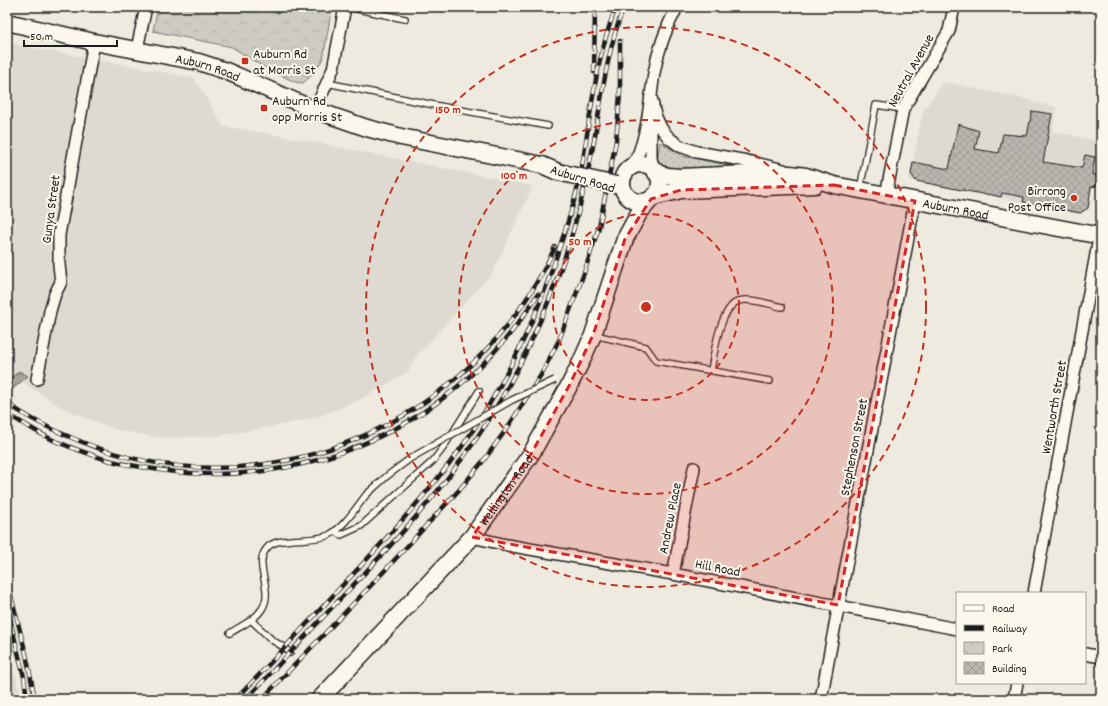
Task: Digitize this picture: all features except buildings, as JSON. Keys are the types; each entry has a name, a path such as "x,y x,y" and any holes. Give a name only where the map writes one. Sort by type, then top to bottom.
{"main road":[{"name":"Auburn Road","path":"7,22 94,42 199,62 226,71 315,110 367,128 401,137 624,180"},
{"path":"641,164 648,166 655,171 659,179 659,186 657,192 652,198 643,202 635,201 624,180 641,164"},
{"name":"Auburn Road","path":"655,171 668,176 679,177 772,174 806,176 834,185 916,201 1100,233"},
{"name":"Wellington Road","path":"624,180 627,209 625,239"},
{"name":"Auburn Road","path":"652,198 681,190 834,185"},
{"name":"Wellington Road","path":"320,699 472,536 531,454 562,383 593,335 625,239 637,217 652,198"}],"street":[{"path":"137,49 146,7"},
{"path":"315,110 333,69 345,7"},
{"path":"624,180 636,160 641,148 651,101 659,48 668,23 677,7"},
{"name":"Neutral Avenue","path":"886,195 903,109 949,30 954,7"},
{"name":"Gunya Street","path":"37,379 50,311 55,294 61,282 59,266 60,235 94,42"},
{"path":"651,101 651,155 655,171"},
{"name":"Auburn Road","path":"651,101 661,128 669,138 680,146 697,152 768,165 806,176"},
{"name":"Stephenson Street","path":"821,699 916,201"},
{"name":"Wentworth Street","path":"1034,592 1100,233"},
{"name":"Andrew Place","path":"673,574 694,468"},
{"name":"Hill Road","path":"472,536 507,545 673,574 956,629"},
{"path":"1086,654 1101,657"},
{"path":"1014,699 1017,684"}],"lane":[{"path":"348,7 405,19"},
{"path":"327,83 431,105 548,126"},
{"path":"860,190 876,105 903,109"},
{"path":"710,371 719,333 725,316 732,305 740,300 752,301 782,308"},
{"path":"593,335 646,347 656,361 770,381"},
{"path":"230,633 251,620 262,609 267,591 262,561 263,555 267,548 273,543 320,538 335,531 366,495 387,476 411,458 512,400 562,383"},
{"path":"335,531 341,535 361,526 433,461 443,448 479,391"},
{"path":"251,620 272,640 290,653"}],"highlighted area":[{"path":"834,185 915,201 838,605 472,537 531,454 569,386 593,335 625,239 651,199 681,190"}],"shaded area":[{"path":"7,43 194,78 223,126 293,138 533,186 492,274 416,356 408,372 363,398 318,417 265,428 219,436 161,438 117,430 64,409 27,385 7,368"},
{"path":"943,82 1032,100 1032,102 1057,107 1052,131 1101,142 1089,207 1081,214 909,180 923,112"},
{"path":"7,673 16,675 20,699 7,699"}],"green space":[{"path":"158,7 332,7 323,59 312,75 303,83 295,82 262,66 232,47 153,31"},
{"path":"660,142 683,156 744,168 670,171 658,166 657,162"}],"water":[{"path":"19,371 28,376 7,394 7,381"}],"railway":[{"path":"594,72 595,7"},
{"path":"236,699 371,555 417,503 461,448 501,383 525,337 545,290 569,217 582,166 591,105 599,65 609,26 616,7"},
{"path":"246,699 415,518 456,467 488,421 516,373 540,322 571,239 580,207 594,141 609,56 624,7"},
{"path":"262,699 376,580 459,490 484,460 508,427 541,375 559,340 584,273 599,227 616,141 620,94 620,41"},
{"path":"7,403 34,420 82,442 151,462 222,468 291,459 357,439 419,406 473,363 519,309 555,247"},
{"path":"7,414 61,444 115,462 160,470 216,474 271,470 324,458 375,439 423,412 467,379 505,340 538,294"},
{"path":"7,580 26,654 35,699"},
{"path":"7,607 24,677 27,699"}],"place":[{"name":"Auburn Rd at Morris St","path":"245,61"},
{"name":"Auburn Rd opp Morris St","path":"264,108"},
{"name":"Birrong Post Office","path":"1074,198"}]}
